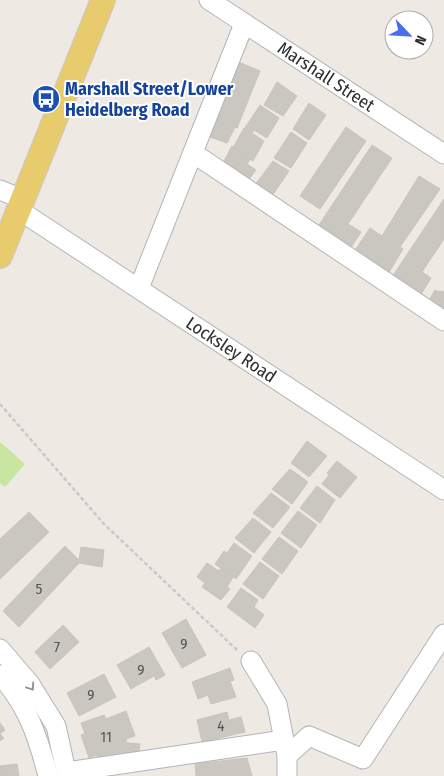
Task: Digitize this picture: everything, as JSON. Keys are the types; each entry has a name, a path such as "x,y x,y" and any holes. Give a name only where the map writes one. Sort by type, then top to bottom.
{"main road":[{"path":"0,256 104,0"}],"street":[{"name":"Marshall Street","path":"215,2 244,24 444,154"},
{"path":"139,288 244,24"},
{"path":"193,153 444,321"},
{"name":"Locksley Road","path":"0,190 139,288 444,490"},
{"path":"0,650 30,684 56,726 67,774 286,748 309,736 364,759 444,634"},
{"path":"246,659 277,704 286,748 288,776"},
{"path":"0,676 15,692 36,732 48,776"}],"path":[{"path":"0,404 104,524 237,648 246,659"}],"green space":[{"path":"0,442 25,464 5,487 0,483"}],"building":[{"path":"236,61 260,71 237,128 235,127 227,143 207,136"},
{"path":"277,82 297,96 283,116 264,105"},
{"path":"309,103 326,115 309,140 293,129"},
{"path":"260,105 279,118 267,138 254,130 252,133 245,128"},
{"path":"346,127 366,141 320,209 300,196"},
{"path":"244,128 264,141 253,161 233,148"},
{"path":"291,132 307,143 291,168 274,158"},
{"path":"372,145 392,158 348,224 361,232 350,249 317,228"},
{"path":"232,146 250,159 247,164 256,170 247,182 222,165"},
{"path":"273,161 289,171 272,196 255,185"},
{"path":"419,176 440,189 400,247 403,249 388,274 354,252 370,228 382,236"},
{"path":"444,199 444,239 422,272 431,278 420,296 392,277"},
{"path":"435,290 439,292 432,303 429,300"},
{"path":"439,291 444,292 444,310 432,303"},
{"path":"307,441 327,456 309,477 291,463"},
{"path":"337,461 357,477 340,498 322,484 329,475 327,473"},
{"path":"290,469 308,482 292,504 272,489"},
{"path":"317,486 335,500 320,523 300,508"},
{"path":"271,493 290,507 273,528 253,513"},
{"path":"298,511 317,525 301,548 281,533"},
{"path":"29,512 49,532 0,579 0,539"},
{"path":"253,518 271,532 254,553 235,538"},
{"path":"279,537 298,551 282,574 262,559"},
{"path":"234,543 252,556 236,579 215,564 224,551 227,553"},
{"path":"65,546 79,560 81,547 104,550 102,567 79,563 19,627 3,611"},
{"path":"260,562 279,576 263,599 243,584"},
{"path":"207,563 219,571 221,568 233,577 227,587 230,589 221,600 202,587 205,583 197,577"},
{"path":"241,588 258,600 254,607 264,615 255,628 227,607"},
{"path":"186,619 206,655 182,668 162,633"},
{"path":"63,625 79,642 50,669 35,652"},
{"path":"149,647 165,675 156,680 154,676 131,689 117,665"},
{"path":"230,668 234,680 230,681 236,697 211,704 208,695 198,699 192,682"},
{"path":"104,674 116,697 79,716 67,693"},
{"path":"126,711 135,736 126,739 127,743 140,744 138,758 125,756 123,752 99,761 97,755 89,758 81,735 85,734 81,723 104,715 106,719"},
{"path":"227,712 229,720 241,717 245,732 202,742 197,720"},
{"path":"0,723 5,730 0,734"},
{"path":"247,758 252,776 196,776 195,764"},
{"path":"17,764 19,776 0,776 0,766"}],"place":[{"name":"Marshall Street/Lower Heidelberg Road","path":"46,99"}]}
